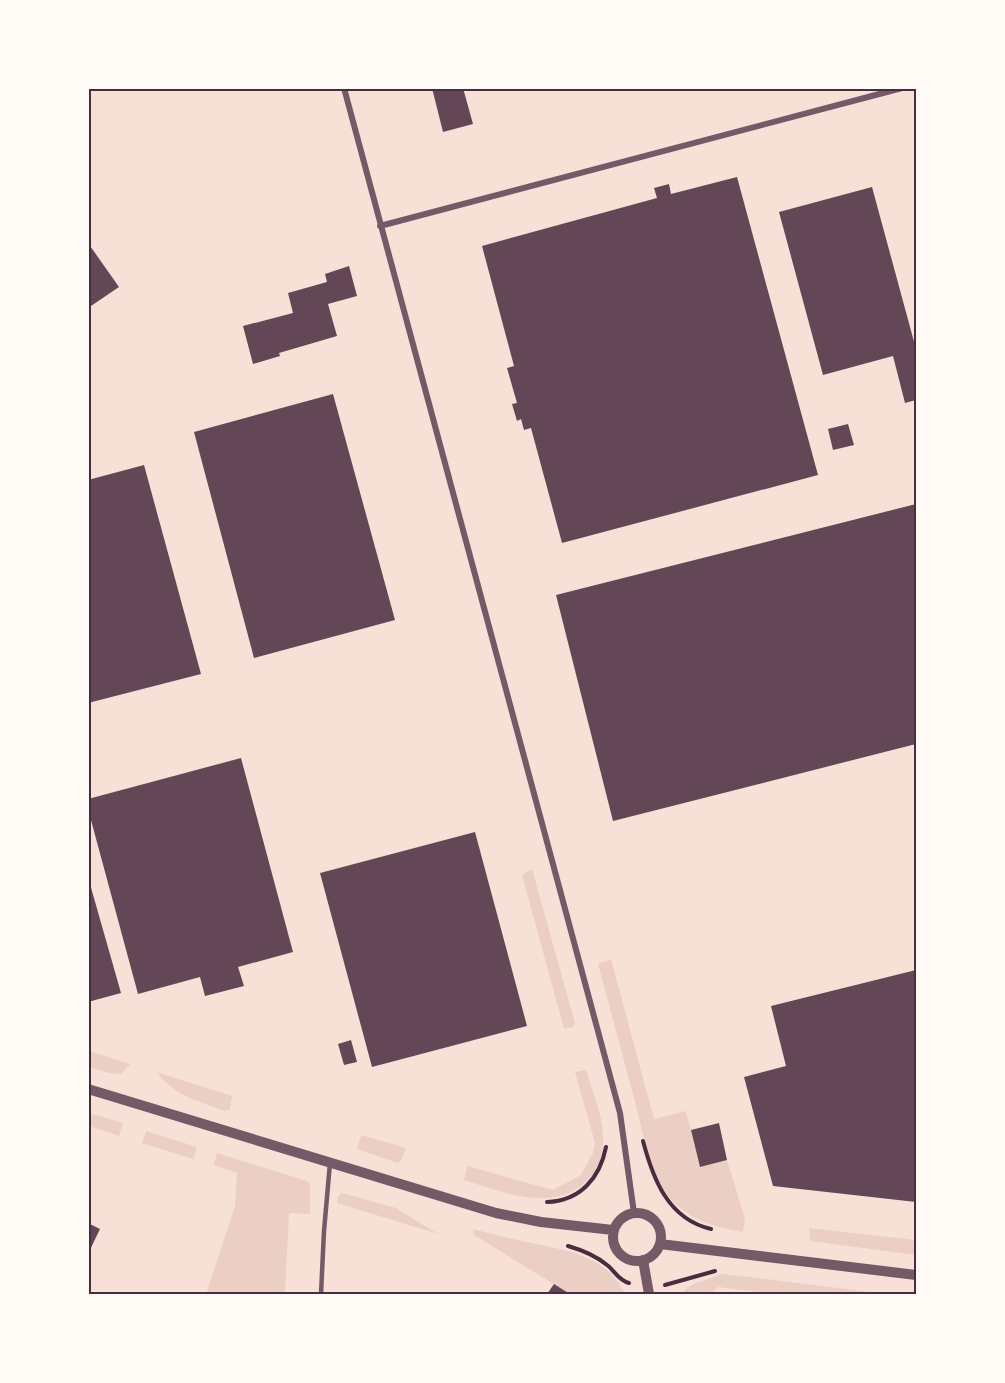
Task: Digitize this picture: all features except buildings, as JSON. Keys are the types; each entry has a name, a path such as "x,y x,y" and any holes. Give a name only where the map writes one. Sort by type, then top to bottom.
{"street":[{"path":"344,88 620,1113 634,1213"},
{"path":"380,226 902,88"},
{"path":"88,1089 496,1213 541,1222 614,1230"},
{"path":"634,1213 649,1216 655,1221 661,1236 656,1251 643,1260 627,1259 613,1242 614,1230 621,1218 634,1213"},
{"path":"660,1244 916,1275"},
{"path":"643,1260 649,1294"}],"lane":[{"path":"321,1294 330,1163"}],"path":[{"path":"642,1139 651,1170 669,1205 694,1223 717,1230"},
{"path":"540,1202 570,1199 590,1184 604,1159 606,1141"}],"shaded area":[{"path":"532,869 575,1023 573,1027 564,1029 522,875"},
{"path":"611,959 654,1119 686,1111 700,1167 727,1160 745,1219 743,1232 714,1225 688,1214 672,1201 658,1179 644,1138 598,964"},
{"path":"89,1051 130,1064 121,1074 108,1073 89,1067"},
{"path":"586,1070 603,1129 601,1155 591,1178 573,1191 542,1198 510,1194 464,1180 467,1166 553,1190 581,1175 593,1153 595,1143 575,1072"},
{"path":"156,1072 232,1096 230,1109 225,1111 188,1097 171,1087"},
{"path":"89,1113 123,1123 119,1136 89,1126"},
{"path":"146,1131 197,1147 193,1159 142,1143"},
{"path":"361,1135 406,1148 402,1159 398,1163 357,1149"},
{"path":"217,1153 307,1181 310,1184 310,1214 289,1213 285,1294 206,1294 235,1206 237,1173 214,1165"},
{"path":"342,1193 396,1208 438,1234 337,1203 338,1196"},
{"path":"809,1228 916,1240 916,1255 810,1241"},
{"path":"473,1229 586,1257 608,1271 625,1294 570,1294 474,1235"},
{"path":"722,1274 886,1294 777,1294 718,1287 711,1294 680,1294 693,1284"}]}
